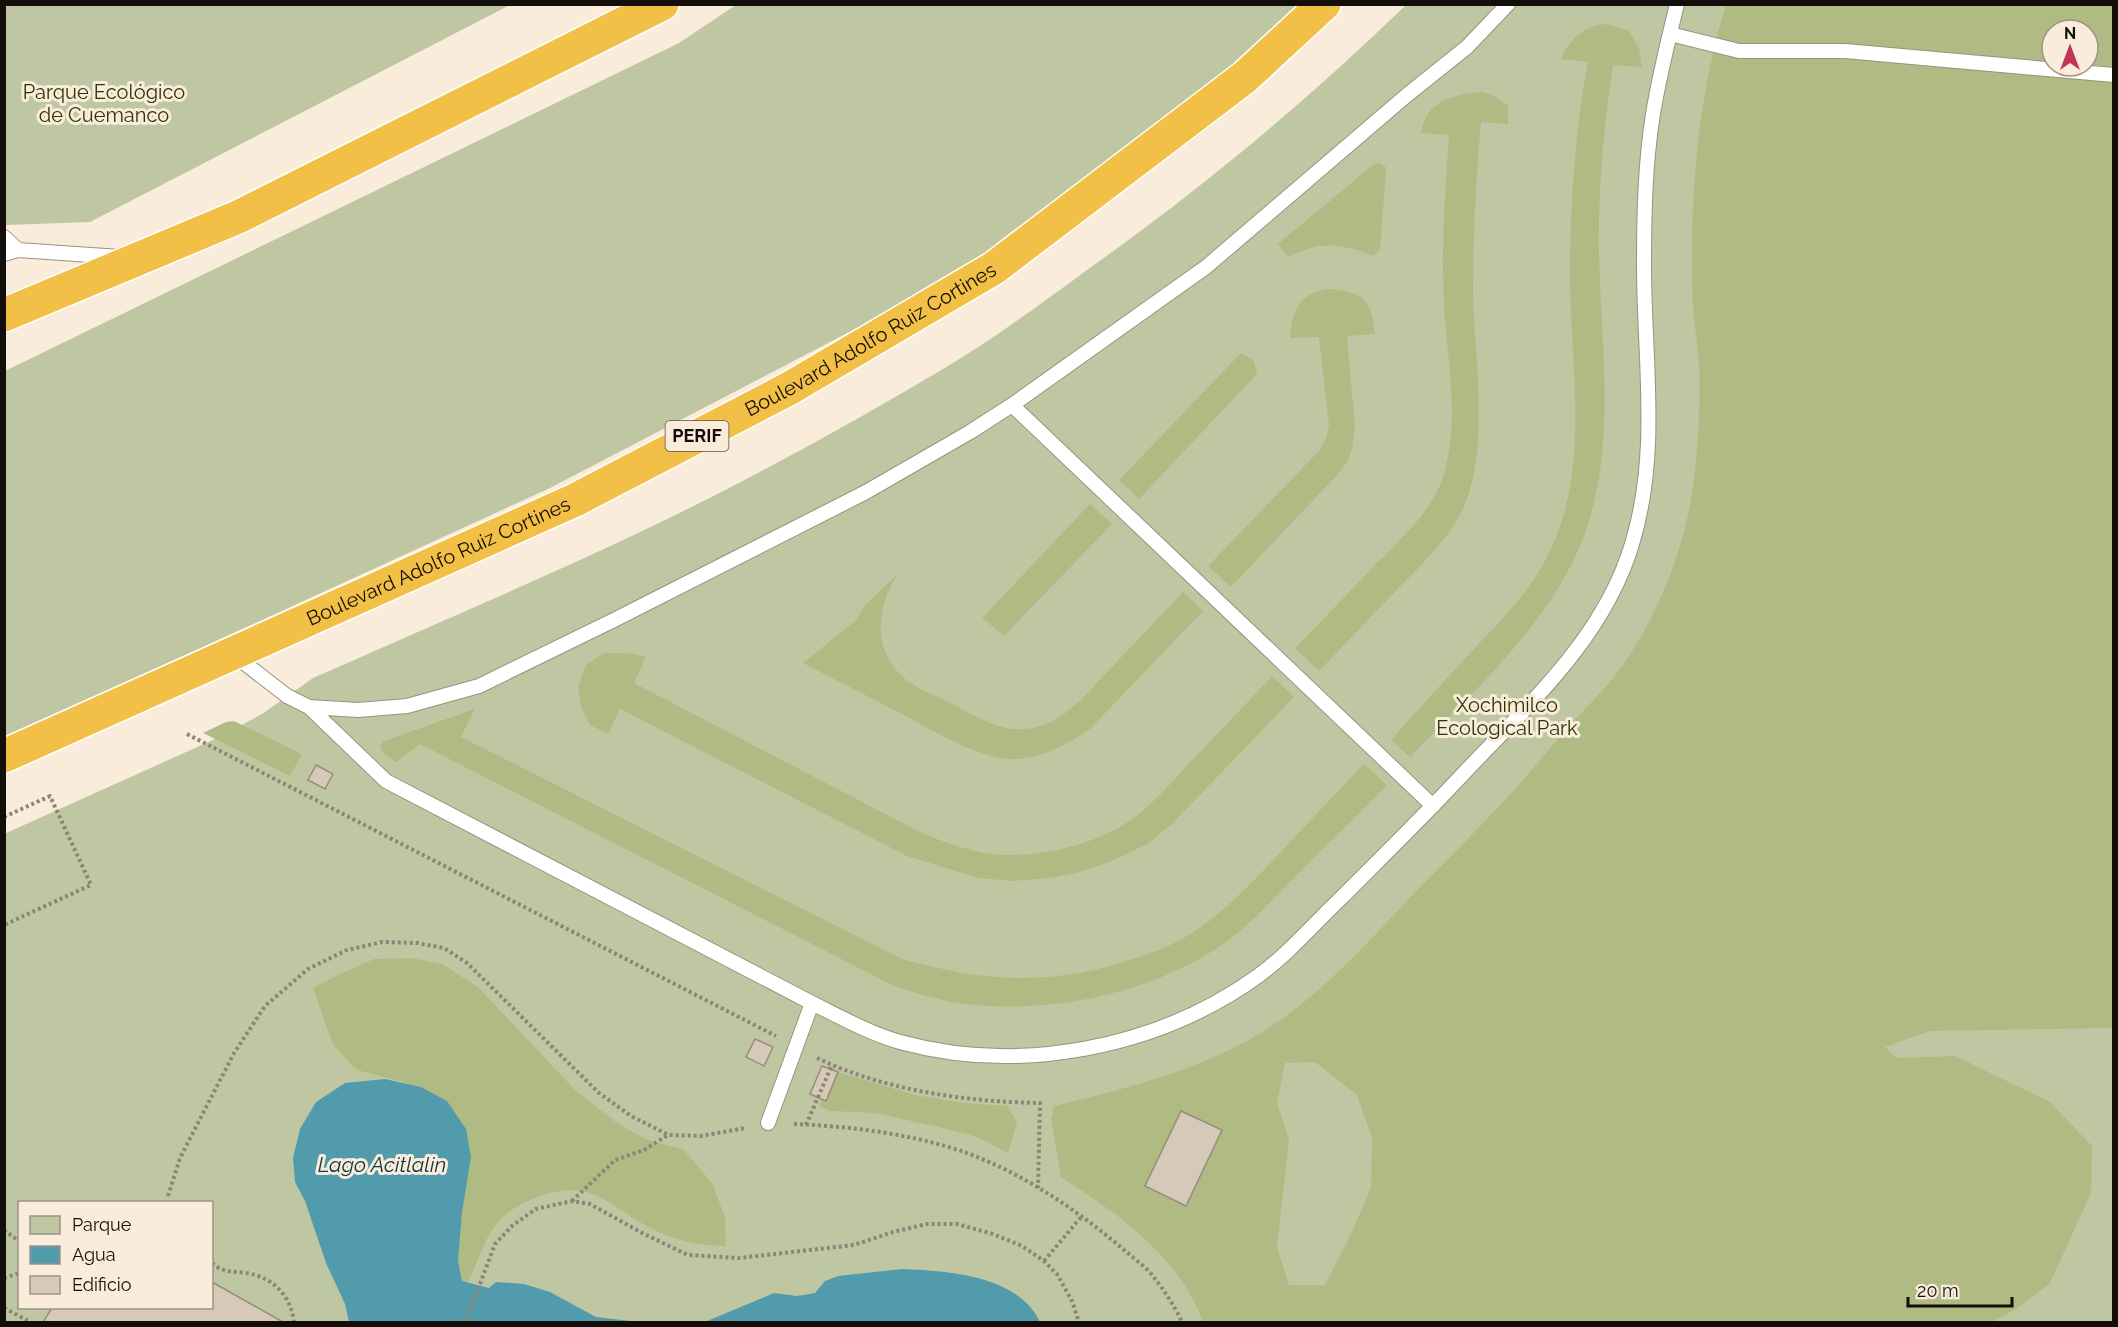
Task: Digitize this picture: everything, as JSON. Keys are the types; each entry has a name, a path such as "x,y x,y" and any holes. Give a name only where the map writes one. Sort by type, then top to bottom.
{"highway":[{"path":"4,315 238,217 567,54 662,4"},
{"name":"Boulevard Adolfo Ruiz Cortines","path":"4,756 575,500 790,388 994,268 1245,77 1324,4"}],"lane":[{"path":"309,707 358,710 407,706 479,686 866,492 970,432 1012,405 1206,267 1407,95 1467,47 1508,4"},
{"path":"233,654 287,696 309,707 386,781 854,1024 899,1041 951,1051 1003,1055 1066,1052 1137,1036 1188,1017 1228,996 1261,974 1433,806 1569,662 1596,623 1617,585 1632,545 1648,461 1650,409 1644,264 1647,167 1653,115 1677,4"},
{"path":"1670,34 1739,51 1845,51 2114,75"},
{"path":"4,237 11,252 137,259"},
{"path":"1012,405 1433,806"},
{"path":"768,1124 812,1003"}],"path":[{"path":"187,734 832,1065 872,1078 964,1099 1040,1103 1038,1188"},
{"path":"4,817 50,796 91,885 4,925"},
{"path":"168,1196 180,1158 234,1053 265,1006 308,969 347,950 382,942 417,943 444,948 467,963 599,1093 631,1116 669,1135 701,1136 768,1124 872,1130 936,1143 989,1162 1038,1188 1082,1216 1152,1275 1182,1323"},
{"path":"806,1125 832,1065"},
{"path":"572,1201 615,1160 644,1150 669,1135"},
{"path":"463,1323 468,1316 495,1244 513,1225 536,1209 572,1201 590,1204 688,1255 740,1258 854,1245 927,1224 957,1224 993,1234 1022,1246 1044,1261 1057,1274 1072,1301 1079,1323"},
{"path":"1044,1261 1082,1216"},
{"path":"4,1230 18,1240"},
{"path":"213,1264 220,1270 259,1275 271,1281 281,1290 290,1305 294,1323"},
{"path":"4,1308 30,1323"}],"green space":[{"name":"Parque Ecológico de Cuemanco","path":"4,5 510,5 90,222 5,225"},
{"path":"736,5 1305,5 1221,81 972,268 550,488 5,738 5,371 679,43"},
{"name":"Xochimilco Ecological Park","path":"1406,5 2113,5 2113,1322 5,1322 4,834 215,739 262,714 313,678 657,524 841,428 913,387 1001,332 1171,208 1291,110"},
{"path":"1726,5 2113,5 2113,1028 1930,1031 1885,1047 1896,1058 1955,1056 2050,1102 2092,1146 2091,1193 2050,1283 2019,1307 1992,1322 1203,1322 1192,1298 1163,1257 1125,1222 1061,1177 1051,1119 1054,1106 1139,1084 1195,1065 1249,1040 1294,1010 1352,959 1493,812 1607,685 1631,653 1651,619 1667,583 1680,545 1693,489 1699,425 1699,383 1693,307 1692,231 1701,116","holes":["1315,1062 1357,1095 1372,1138 1371,1187 1351,1234 1325,1285 1289,1285 1277,1247 1289,1140 1277,1103 1285,1063"]},
{"path":"1605,24 1628,30 1639,48 1642,67 1613,65 1604,134 1599,250 1604,414 1602,454 1596,494 1585,533 1568,571 1535,622 1474,692 1410,757 1391,740 1523,594 1540,570 1561,524 1570,490 1574,454 1575,382 1570,275 1571,221 1574,168 1588,62 1561,59 1573,39 1583,31"},
{"path":"1483,92 1496,97 1508,106 1508,124 1481,122 1473,270 1479,396 1474,475 1461,513 1444,539 1319,671 1295,648 1420,518 1435,496 1447,463 1452,418 1443,261 1449,135 1421,133 1424,122 1435,106 1452,97"},
{"path":"1379,163 1385,166 1386,172 1380,249 1374,256 1341,247 1321,246 1288,257 1278,244 1373,165"},
{"path":"1329,289 1358,295 1368,305 1374,322 1375,334 1347,336 1355,427 1352,449 1347,462 1338,474 1231,587 1208,566 1319,451 1325,441 1329,426 1319,337 1290,338 1295,311 1299,305 1311,294"},
{"path":"1241,353 1254,360 1257,374 1139,499 1119,480"},
{"path":"1090,504 1112,524 1004,636 982,618"},
{"path":"897,575 885,601 881,628 886,654 894,667 904,678 921,689 997,726 1008,728 1032,728 1046,724 1064,714 1089,691 1183,592 1203,611 1090,729 1048,752 1019,759 1005,759 958,744 803,663 855,621 866,604"},
{"path":"604,653 627,653 646,657 634,683 918,831 963,848 992,854 1028,854 1067,848 1120,827 1158,796 1272,676 1294,697 1173,823 1149,843 1112,861 1080,872 1051,878 1012,881 979,878 907,856 620,709 608,734 590,725 581,707 578,687 586,665"},
{"path":"475,709 461,737 902,959 985,976 1037,978 1064,975 1121,963 1173,943 1201,927 1235,899 1364,764 1387,785 1245,927 1216,949 1157,979 1125,990 1058,1004 991,1006 950,1002 896,987 420,744 396,762 383,753 380,746 384,741"},
{"path":"234,721 302,754 290,776 203,733 226,722"},
{"path":"412,958 442,964 478,987 575,1090 617,1123 647,1140 683,1149 712,1183 725,1217 726,1246 706,1245 676,1238 656,1231 595,1195 576,1190 564,1191 528,1201 499,1221 489,1235 468,1282 462,1281 458,1261 462,1212 421,1087 357,1070 333,1045 313,988 374,959"},
{"path":"835,1071 915,1095 964,1103 1007,1106 1017,1122 1008,1153 977,1137 947,1129 875,1113 830,1111 819,1106"}],"water":[{"name":"Lago Acitlalin","path":"385,1079 421,1087 447,1101 466,1129 471,1157 462,1212 458,1261 462,1281 489,1288 496,1282 524,1284 550,1292 596,1317 639,1322 349,1322 345,1304 326,1263 305,1201 295,1182 293,1158 300,1129 316,1102 345,1083"},
{"path":"902,1269 960,1274 999,1285 1016,1294 1030,1306 1040,1322 695,1322 707,1321 774,1293 797,1296 815,1293 825,1281 838,1276"}],"building":[{"path":"316,765 333,774 325,789 308,780"},
{"path":"755,1039 773,1047 764,1066 746,1057"},
{"path":"822,1066 838,1072 826,1101 810,1094"},
{"path":"1181,1111 1222,1130 1186,1206 1145,1186"},
{"path":"213,1283 283,1322 43,1322 51,1309 213,1309"}]}
